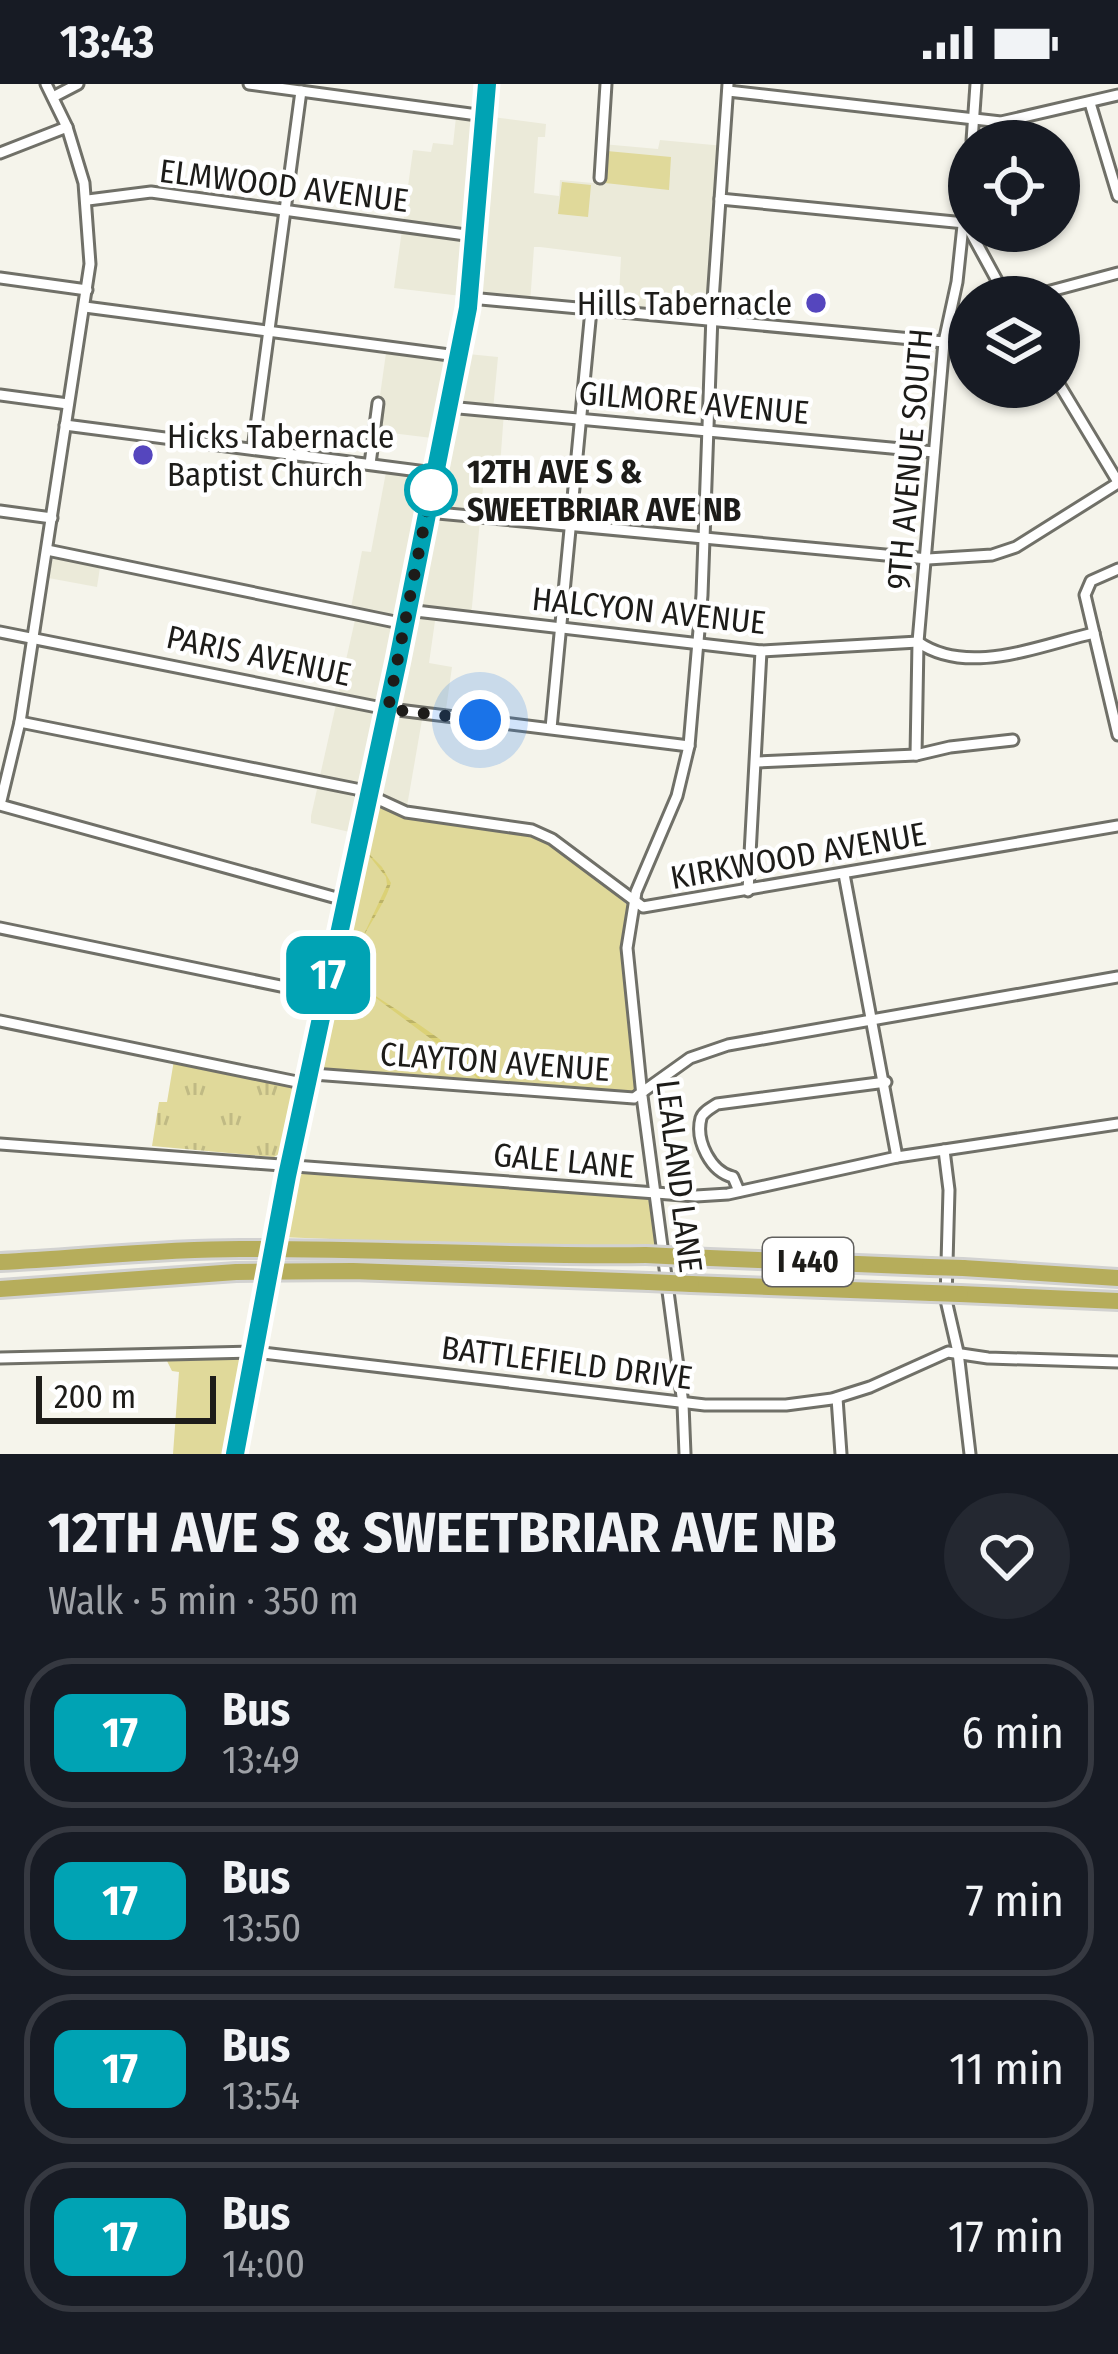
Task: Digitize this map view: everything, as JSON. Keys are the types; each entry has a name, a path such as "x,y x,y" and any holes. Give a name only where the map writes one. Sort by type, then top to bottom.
{"highway":[{"name":"I 440","path":"0,1262 233,1249 375,1250 538,1257 646,1255 1118,1277"},
{"name":"I 440","path":"0,1288 283,1271 959,1294 1118,1305"}],"main road":[{"path":"235,1454 289,1167 470,298 487,84"}],"street":[{"path":"46,84 68,128 88,200 87,290 20,722 0,805 344,901"},
{"path":"53,97 78,84"},
{"path":"249,84 485,116"},
{"path":"600,178 606,84"},
{"path":"974,120 976,84"},
{"path":"728,87 960,120"},
{"name":"LEALAND LANE","path":"685,1454 627,962 634,904 677,796 689,746 728,87"},
{"path":"253,449 301,91"},
{"path":"1021,120 1118,95"},
{"path":"1090,103 1118,196"},
{"path":"0,153 68,128"},
{"name":"ELMWOOD AVENUE","path":"88,200 151,192 473,236"},
{"path":"720,199 948,226"},
{"name":"9TH AVENUE SOUTH","path":"916,755 918,642 944,342 963,252"},
{"path":"1080,283 1118,273"},
{"path":"0,278 87,290"},
{"path":"470,298 944,342"},
{"path":"85,307 458,356"},
{"path":"551,728 591,310"},
{"path":"0,395 68,404"},
{"path":"370,464 378,403"},
{"name":"GILMORE AVENUE","path":"448,407 934,452"},
{"path":"427,512 928,559 992,555 1016,547 1118,482 1073,408"},
{"path":"65,425 434,472"},
{"path":"0,511 52,518"},
{"name":"HALCYON AVENUE","path":"47,550 406,617 561,628 761,651 918,642 938,656 969,658 1094,633"},
{"path":"1118,569 1096,577 1085,591 1118,735"},
{"name":"PARIS AVENUE","path":"0,632 388,709 689,746"},
{"path":"748,891 761,651"},
{"name":"KIRKWOOD AVENUE","path":"20,722 369,795 406,812 540,833 634,904 651,908 1118,826"},
{"path":"757,762 916,755 1013,740"},
{"path":"844,874 897,1156"},
{"path":"0,928 324,995"},
{"name":"CLAYTON AVENUE","path":"0,1021 300,1083 316,1075 642,1096 698,1053 1118,977"},
{"path":"739,1191 733,1177 711,1166 701,1117 717,1104 886,1082"},
{"name":"GALE LANE","path":"0,1144 696,1196 897,1156 1118,1124"},
{"path":"944,1150 949,1190 946,1300 958,1352 970,1454"},
{"name":"BATTLEFIELD DRIVE","path":"0,1358 254,1352 682,1404 786,1405 870,1388 937,1355 958,1352 988,1358 1118,1363"},
{"path":"837,1398 841,1454"}],"shaded area":[{"path":"485,116 546,124 545,137 538,137 534,193 559,196 560,180 593,183 593,177 599,178 602,144 658,149 660,140 724,146 712,320 618,312 621,257 540,247 534,247 530,304 394,288 413,150 431,152 433,143 453,145 456,117 478,120"},
{"path":"387,346 498,357 493,410 504,412 500,466 485,466 471,617 436,614 429,663 452,667 445,716 423,714 406,812 370,795 358,834 311,823 311,816 355,620 349,618 362,551 371,552 387,467 434,472 440,439 375,431"},
{"path":"47,550 101,561 97,587 43,577"},
{"path":"363,848 391,883 361,940 387,885"},
{"path":"357,948 349,977 462,1057 482,1083 458,1059 345,975 345,960"}],"green space":[{"path":"607,151 671,157 669,190 605,183"},
{"path":"562,182 591,185 588,217 558,214"},
{"path":"372,803 531,833 570,856 630,907 624,959 640,1096 313,1072 349,891"},
{"path":"174,1060 297,1086 284,1151 274,1157 152,1146 159,1102 167,1102"},
{"path":"307,1173 645,1196 650,1202 656,1252 280,1237 294,1176"},
{"path":"230,1356 246,1365 233,1454 173,1454 179,1372 172,1371 167,1361"}],"bus line":[{"name":"17","path":"235,1454 287,1176 358,833 372,788 470,298 487,84"}],"place":[{"name":"Hills Tabernacle","path":"816,303"},
{"name":"Hicks Tabernacle Baptist Church","path":"143,455"},
{"name":"12TH AVE S & SWEETBRIAR AVE NB","path":"431,490"}],"route":[{"path":"431,490 388,709 480,720"}]}
